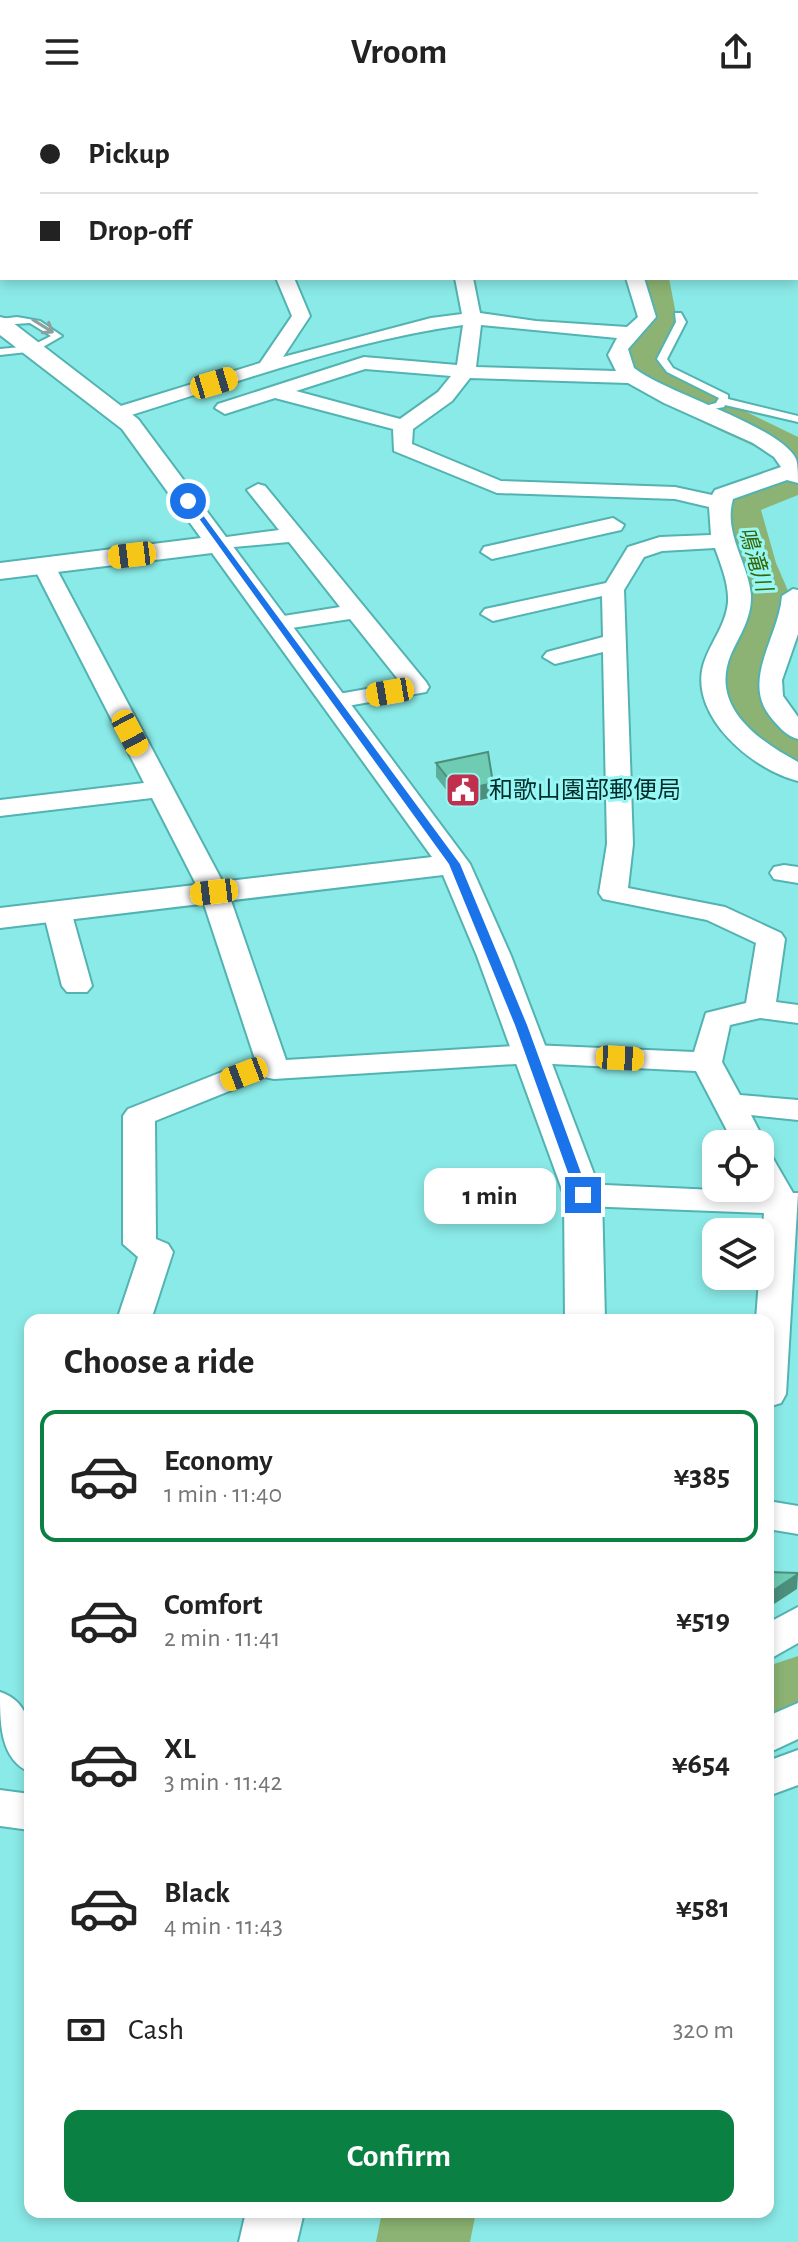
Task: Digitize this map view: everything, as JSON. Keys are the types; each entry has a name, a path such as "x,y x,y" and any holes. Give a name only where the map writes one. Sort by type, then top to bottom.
{"street":[{"path":"267,367 301,316 286,280"},
{"path":"275,392 403,426 427,412 470,365 474,318 464,280"},
{"path":"636,280 647,317 621,345 618,355 624,369 633,377 771,444 791,462 793,476 723,495 719,503 724,541 740,592 735,625 714,667 715,700 738,734 798,773"},
{"path":"118,413 397,330 474,318 536,327 633,333"},
{"path":"0,323 130,424 454,864 532,1054 583,1195 588,1286 586,1314"},
{"path":"225,408 364,363 466,372 633,377"},
{"path":"403,426 401,447 447,463 497,487 675,493 719,503"},
{"path":"258,490 417,687 336,701"},
{"path":"614,493 613,537 636,552"},
{"path":"492,552 613,525"},
{"path":"0,571 295,535"},
{"path":"724,541 660,544 636,552 613,590 620,844 613,893 715,913 771,939 760,1009"},
{"path":"44,566 214,892 274,1070 532,1054 707,1062"},
{"path":"493,614 599,589 613,590"},
{"path":"793,596 791,618 769,670 768,686 775,705 798,731"},
{"path":"279,623 357,611"},
{"path":"555,657 615,641"},
{"path":"0,808 159,789"},
{"path":"0,918 454,864"},
{"path":"57,911 77,986"},
{"path":"743,1130 707,1062 716,1019 760,1009 798,1014"},
{"path":"136,1314 156,1252 140,1244 139,1116 271,1063"},
{"path":"729,1104 798,1110"},
{"path":"774,1181 790,1203 774,1342"},
{"path":"583,1195 790,1203"},
{"path":"774,1516 798,1520"},
{"path":"774,1640 798,1622"},
{"path":"0,1708 24,1746"},
{"path":"774,1733 798,1720"},
{"path":"774,1777 798,1767"},
{"path":"0,1808 24,1811"},
{"path":"268,2242 274,2218"}],"lane":[{"path":"678,315 681,322 662,359 670,370 725,397 721,403"},
{"path":"0,352 33,349"},
{"path":"701,411 721,403 797,419"}],"building":[{"path":"488,752 493,783 458,791 436,763"},
{"path":"774,1572 798,1574 774,1590"}],"waterway":[{"name":"鳴滝川","path":"652,280 660,325 640,361 664,386 798,452"},
{"name":"鳴滝川","path":"798,481 739,504 754,563 770,600 746,686 775,737 798,752"},
{"name":"鳴滝川","path":"774,1699 798,1687"},
{"name":"鳴滝川","path":"423,2242 428,2218"}],"place":[{"name":"和歌山園部郵便局","path":"463,790"}],"route":[{"path":"188,501 454,864 521,1025 583,1195"}]}
